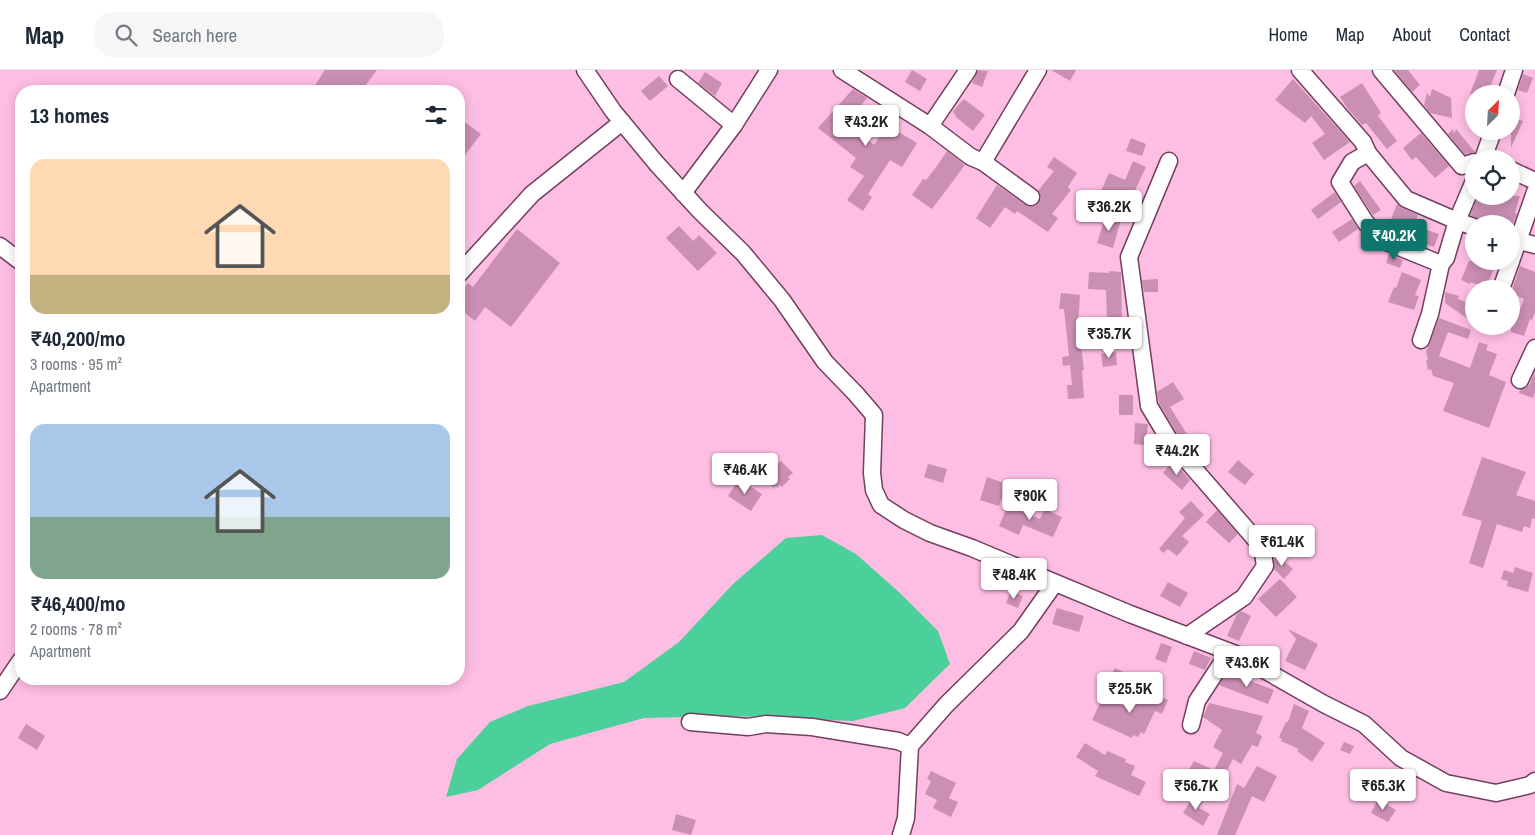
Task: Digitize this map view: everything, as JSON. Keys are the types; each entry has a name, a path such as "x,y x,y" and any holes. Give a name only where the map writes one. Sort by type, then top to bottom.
{"street":[{"path":"585,70 622,122 683,193 744,254 782,300 824,362 874,415 872,473 874,490 881,505 904,520 930,533 972,548 1229,652 1364,724 1402,758 1446,783 1496,793 1530,785 1535,781"},
{"path":"683,193 734,125 769,70"},
{"path":"842,70 930,126 971,157 983,162 1031,196"},
{"path":"930,126 968,70"},
{"path":"983,162 1038,70"},
{"path":"1300,70 1363,142 1368,153 1406,198 1465,224"},
{"path":"1381,70 1462,166 1465,165"},
{"path":"1509,85 1514,70"},
{"path":"678,79 734,125"},
{"path":"465,267 532,194 622,122"},
{"path":"1368,153 1352,162 1340,182 1361,214 1384,241 1441,264"},
{"path":"1169,161 1129,257 1150,406 1170,441 1262,547 1266,566 1244,597 1187,636"},
{"path":"1520,174 1535,181"},
{"path":"1520,228 1535,192"},
{"path":"1421,340 1430,314 1441,264 1446,258 1457,221 1465,202"},
{"path":"1520,241 1535,245"},
{"path":"0,246 15,257"},
{"path":"1520,380 1535,348"},
{"path":"901,835 906,818 910,746 946,705 1021,631 1055,583"},
{"path":"1192,725 1197,701 1229,652"},
{"path":"0,691 15,669"},
{"path":"690,722 748,726 766,724 812,726 898,741 910,746"}],"shaded area":[{"path":"822,535 856,554 900,593 938,631 950,664 905,708 853,721 732,716 644,718 550,744 478,790 446,797 457,759 490,722 528,706 624,682 679,642 733,584 786,538"}],"building":[{"path":"325,70 377,70 366,85 315,85"},
{"path":"912,70 927,79 920,91 905,82"},
{"path":"978,70 988,71 982,87 972,83"},
{"path":"1051,70 1076,70 1070,81"},
{"path":"1394,70 1408,70 1420,85 1412,92"},
{"path":"1479,70 1497,70 1491,85 1473,85"},
{"path":"705,72 722,83 715,96 698,83"},
{"path":"1523,74 1533,78 1527,93 1520,91"},
{"path":"659,76 668,86 650,101 641,91"},
{"path":"1293,79 1350,142 1324,160 1312,143 1325,134 1311,116 1305,123 1275,100"},
{"path":"1362,83 1381,113 1378,116 1397,141 1387,149 1366,123 1362,125 1340,97"},
{"path":"853,89 867,98 846,123 874,145 887,125 917,143 902,167 890,160 868,194 872,197 863,211 847,200 864,176 850,167 856,158 818,128"},
{"path":"1432,89 1451,98 1452,118 1430,113 1424,105 1427,93 1430,97"},
{"path":"964,99 985,115 973,131 956,117 953,111"},
{"path":"465,122 481,134 465,155"},
{"path":"1453,129 1454,134 1456,129 1473,150 1465,150 1465,154 1448,134"},
{"path":"1421,133 1449,166 1435,178 1416,157 1412,160 1403,148"},
{"path":"1131,138 1146,144 1142,156 1126,151"},
{"path":"947,151 965,165 932,209 912,195 923,179 926,180"},
{"path":"1054,157 1077,173 1068,187 1071,190 1052,214 1058,218 1048,232 1017,211 1015,214 1005,207 990,228 976,218 997,185 1026,205 1030,207 1035,206 1041,199 1038,191 1054,171 1047,167"},
{"path":"1133,161 1146,167 1129,203 1101,191 1109,173 1125,180"},
{"path":"1360,181 1381,210 1373,215 1354,186"},
{"path":"1335,192 1341,202 1318,219 1311,210"},
{"path":"1077,203 1101,207 1100,220 1075,217"},
{"path":"1397,204 1418,215 1414,227 1402,222 1396,235 1384,227 1388,218 1390,222"},
{"path":"1474,205 1517,205 1515,213 1517,215 1470,215"},
{"path":"1106,215 1121,220 1113,248 1097,243"},
{"path":"1352,219 1358,229 1339,242 1332,232"},
{"path":"679,226 693,241 699,235 717,253 698,271 666,238"},
{"path":"517,229 560,263 511,327 485,307 475,321 465,313 465,287 468,283 473,287"},
{"path":"1427,230 1439,234 1434,247 1423,243"},
{"path":"1389,254 1403,260 1400,268 1386,263"},
{"path":"1520,266 1535,272 1535,312 1532,320 1530,319 1524,336 1520,335 1520,310 1524,299 1520,297 1520,280 1515,280"},
{"path":"1465,270 1493,270 1489,280 1465,280 1465,282 1461,280"},
{"path":"1109,271 1121,272 1122,324 1124,324 1125,348 1110,349 1109,334 1080,337 1084,370 1082,370 1084,398 1068,399 1067,385 1072,385 1070,365 1063,366 1062,357 1069,356 1064,309 1059,309 1061,293 1080,295 1078,326 1107,322 1106,290 1088,289 1089,272 1109,273"},
{"path":"1402,272 1421,280 1415,295 1419,296 1414,310 1388,302"},
{"path":"1158,279 1158,292 1144,292 1142,280"},
{"path":"1445,292 1459,296 1458,299 1465,302 1465,317 1445,303"},
{"path":"1439,318 1465,328 1465,335 1469,335 1468,339 1448,332 1439,356 1470,368 1479,342 1488,345 1486,350 1497,354 1489,375 1506,382 1489,428 1443,411 1454,383 1433,376 1431,369 1428,370 1426,351"},
{"path":"1116,352 1117,365 1103,367 1101,354"},
{"path":"1535,372 1535,392 1533,398 1519,393 1520,390 1529,385"},
{"path":"1173,382 1184,399 1170,407 1195,447 1191,450 1178,435 1159,403 1157,392"},
{"path":"1119,395 1133,395 1133,415 1119,415"},
{"path":"1135,423 1148,424 1146,445 1134,444"},
{"path":"1482,457 1526,472 1516,495 1535,501 1535,519 1532,518 1530,528 1524,526 1522,532 1497,524 1483,568 1469,563 1482,521 1462,515"},
{"path":"1238,460 1254,474 1245,485 1228,472"},
{"path":"781,461 793,473 782,487 780,485 774,488 767,481 769,479 766,476"},
{"path":"1173,461 1190,480 1182,490 1163,473"},
{"path":"928,464 947,469 943,483 924,477"},
{"path":"987,477 1007,484 999,506 980,500"},
{"path":"739,479 762,494 751,511 728,496"},
{"path":"1191,501 1204,515 1182,536 1189,542 1177,556 1168,549 1163,553 1159,549 1185,518 1179,512"},
{"path":"1008,505 1040,519 1044,509 1062,517 1053,537 1023,525 1019,535 999,526"},
{"path":"1217,510 1238,534 1229,543 1206,522"},
{"path":"1277,555 1293,569 1284,579 1274,569 1274,559"},
{"path":"1515,567 1533,573 1528,592 1507,586 1508,581 1501,579 1504,570 1513,573"},
{"path":"1280,579 1297,597 1276,617 1258,599"},
{"path":"1168,582 1188,593 1180,607 1160,596"},
{"path":"1011,591 1023,596 1018,608 1006,603"},
{"path":"1057,608 1084,616 1079,632 1052,624"},
{"path":"1241,611 1251,616 1239,641 1227,636 1237,614"},
{"path":"1288,629 1318,644 1305,670 1285,661 1296,639"},
{"path":"1161,643 1172,647 1166,663 1155,659"},
{"path":"1194,651 1211,658 1205,670 1189,664"},
{"path":"1115,668 1134,677 1128,688 1109,679"},
{"path":"1228,672 1274,690 1268,704 1219,685"},
{"path":"1142,689 1168,700 1162,714 1155,711 1144,734 1141,732 1138,737 1133,735 1132,738 1092,720 1103,697 1133,710"},
{"path":"1209,703 1263,716 1256,733 1262,736 1258,747 1252,745 1241,764 1233,759 1224,776 1230,780 1223,792 1187,773 1194,761 1214,770 1223,753 1213,747 1222,730 1203,717"},
{"path":"1294,704 1309,711 1302,728 1325,743 1312,762 1297,751 1299,749 1281,741 1282,739 1279,737 1286,722 1288,722"},
{"path":"26,724 45,736 37,750 18,738"},
{"path":"1344,742 1354,746 1350,754 1340,750"},
{"path":"1085,743 1105,755 1107,751 1126,759 1125,762 1135,766 1131,775 1146,782 1139,796 1095,776 1098,771 1076,757"},
{"path":"1257,766 1277,776 1264,802 1252,796 1235,835 1217,835 1237,784 1244,788"},
{"path":"931,771 956,783 949,798 958,802 951,817 933,808 937,800 925,794 931,781 927,779"},
{"path":"1194,795 1203,801 1199,808 1210,814 1203,826 1183,813"},
{"path":"1378,799 1396,810 1388,822 1371,813"},
{"path":"676,814 696,820 691,835 672,830"}]}
